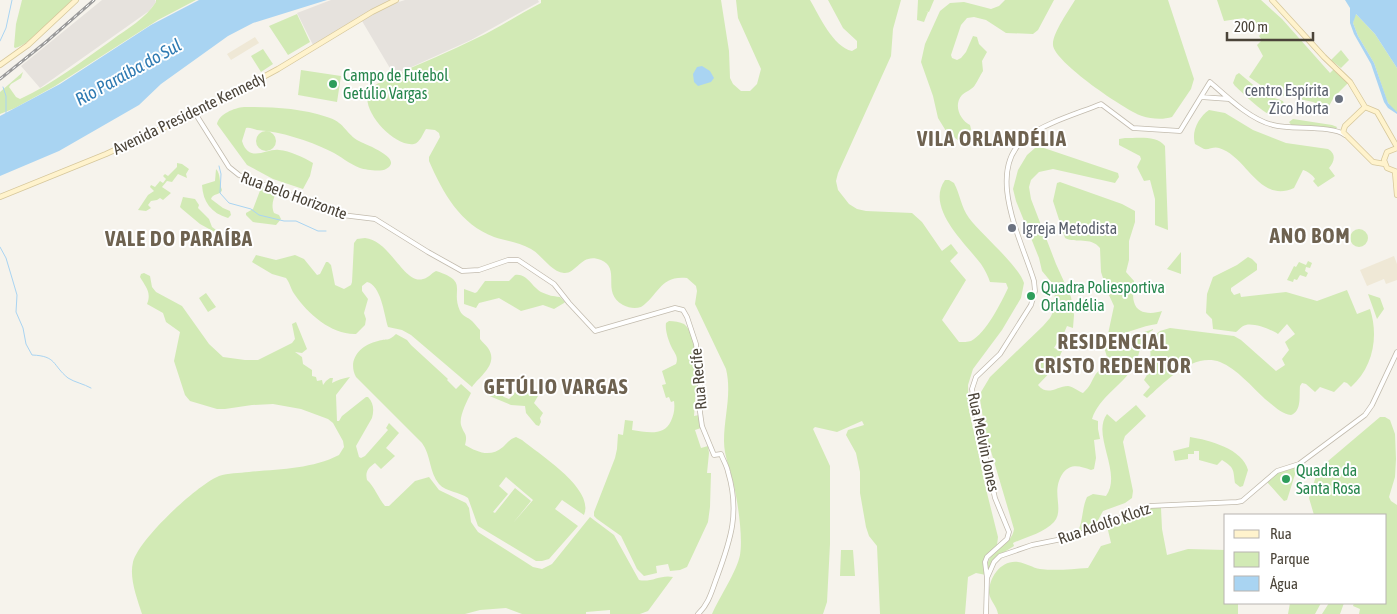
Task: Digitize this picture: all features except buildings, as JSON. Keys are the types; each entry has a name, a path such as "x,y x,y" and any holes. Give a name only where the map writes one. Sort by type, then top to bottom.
{"main road":[{"path":"0,65 19,52 76,0"},
{"name":"Avenida Presidente Kennedy","path":"0,197 130,143 195,113 278,69 372,12 396,0"},
{"path":"1272,0 1324,57 1350,82 1365,106 1376,112 1397,148 1391,149 1386,153 1385,164 1389,170 1396,172 1397,195"},
{"path":"11,50 19,52"},
{"path":"1365,106 1343,131 1373,162 1385,164"}],"street":[{"path":"1229,99 1201,97 1210,82 1229,99 1260,120 1270,124 1290,128 1339,131 1346,136"},
{"name":"Rua Melvin Jones","path":"988,571 987,557 1007,539 1008,532 995,498 974,410 972,386 977,375 1005,348 1031,305 1035,291 1006,196 1007,170 1017,148 1030,134 1101,104 1133,128 1180,130 1201,97"},
{"name":"Rua Belo Horizonte","path":"195,113 229,167 239,175 342,215 375,219 462,271 482,269 508,260 518,260 554,284 568,303 594,331 677,308"},
{"path":"1333,131 1345,127"},
{"name":"Rua Recife","path":"677,308 682,309 686,313 696,344 702,423 714,455 721,454 728,470 733,498 733,532 709,599 698,614"},
{"name":"Rua Adolfo Klotz","path":"986,614 988,571 1000,556 1032,545 1072,537 1148,506 1237,502 1244,499 1279,470 1299,464 1367,412 1397,352"}],"shaded area":[{"path":"102,0 155,0 156,2 149,11 40,88 21,66"},
{"path":"331,0 390,0 313,45 297,13"},
{"path":"405,0 538,0 539,2 471,40 394,75 362,21 389,5"},
{"path":"255,37 259,43 231,60 227,54"},
{"path":"1394,256 1397,264 1397,280 1386,284 1384,279 1367,286 1360,270"}],"green space":[{"path":"22,0 72,0 36,35 15,48 16,24"},
{"path":"156,0 196,0 158,20 55,86 0,114 0,92 23,72 21,78 9,87 16,97 20,99 56,79 130,27 152,8"},
{"path":"541,0 721,0 729,51 730,78 733,84 741,91 750,91 757,84 761,69 738,18 736,0 810,0 833,37 845,48 852,51 857,48 857,41 843,28 828,0 901,0 893,29 891,56 838,173 836,181 838,190 849,204 857,209 912,213 922,222 942,251 951,244 958,253 950,261 966,280 942,320 959,342 971,341 977,337 992,317 1008,288 1006,283 990,282 981,264 950,225 940,202 940,191 945,180 954,183 969,218 1008,259 1024,283 1021,298 1002,330 973,369 968,385 969,410 998,537 997,545 984,558 986,575 976,573 968,577 965,614 880,614 877,546 869,536 866,527 856,453 846,435 848,430 864,425 862,421 837,432 815,427 813,429 830,466 830,544 827,602 823,614 712,614 732,576 741,548 736,493 724,447 728,378 726,369 695,304 696,286 687,278 671,280 665,283 641,307 630,307 616,300 611,287 610,269 601,260 589,259 569,272 559,272 531,249 482,231 462,216 454,206 440,185 429,161 429,157 440,137 439,133 435,130 426,129 420,140 416,143 406,144 397,140 380,125 373,116 369,106 367,97 370,90 378,84 485,34 541,3"},
{"path":"918,0 934,0 929,12 925,11 928,12 924,22 917,20"},
{"path":"1005,0 1054,0 1038,30 1033,34 1006,33 986,20 974,17 967,18 961,25 951,55 952,58 957,60 961,58 966,52 973,36 977,37 979,44 987,52 982,61 983,71 976,83 959,99 959,112 971,129 968,136 959,141 946,131 938,118 933,96 921,62 925,44 940,11 950,3 964,2 991,9 999,6"},
{"path":"1075,0 1168,0 1194,79 1191,89 1172,117 1165,119 1153,118 1133,112 1092,85 1056,53 1053,40 1061,22"},
{"path":"1217,0 1261,0 1282,19 1330,73 1334,69 1348,83 1334,97 1329,106 1325,107 1313,102 1272,93 1249,77 1263,56 1257,45 1262,40 1259,36 1261,34 1244,18 1224,21"},
{"path":"1355,13 1375,34 1397,68 1397,112 1392,109 1387,101 1374,63 1358,36 1353,23"},
{"path":"297,14 310,42 288,55 269,26"},
{"path":"263,49 273,64 261,72 251,56"},
{"path":"1341,50 1349,60 1341,68 1331,60"},
{"path":"301,70 341,76 337,102 298,95"},
{"path":"1239,73 1264,94 1283,101 1282,112 1276,116 1271,115 1249,99 1233,83 1236,75"},
{"path":"244,107 296,110 333,119 341,124 357,140 387,156 391,165 381,170 363,169 330,151 303,140 246,128 242,141 249,152 283,151 313,163 310,176 303,189 273,179 247,165 217,124 218,120 227,112"},
{"path":"1209,110 1225,113 1253,130 1286,143 1328,149 1334,156 1329,168 1335,176 1318,187 1313,181 1315,179 1313,176 1303,170 1294,188 1282,191 1271,190 1229,153 1217,148 1204,149 1195,144 1195,129 1202,116"},
{"path":"1293,119 1337,127 1336,129 1292,126 1289,122"},
{"path":"266,131 273,134 276,141 273,148 266,151 259,148 256,141 259,134"},
{"path":"1119,139 1157,140 1165,146 1168,230 1155,225 1155,199 1150,180 1144,181 1137,167 1141,159 1140,156 1119,145"},
{"path":"1041,147 1118,173 1119,177 1115,183 1053,169 1039,172 1031,180 1029,187 1031,199 1071,297 1074,315 1073,328 1067,326 1064,333 1070,335 1065,345 1057,343 1054,348 1062,351 1057,363 1051,361 1049,366 1054,368 1038,385 1049,391 1068,386 1083,393 1100,370 1113,367 1116,363 1107,357 1101,337 1127,336 1153,330 1145,337 1134,366 1129,373 1095,411 1092,419 1098,421 1100,439 1094,440 1096,458 1094,469 1076,466 1066,470 1059,480 1057,493 1058,512 1054,522 1040,532 1013,543 1014,546 998,556 988,572 990,559 1012,535 1014,529 985,431 980,399 981,392 990,377 1043,326 1054,310 1055,289 1042,271 1039,258 1013,189 1018,170 1027,155 1035,148"},
{"path":"177,163 189,169 186,174 187,178 178,174 172,182 167,181 162,187 171,193 163,200 160,198 151,201 148,205 151,208 146,211 138,210 148,195 154,191 150,187 151,185 155,187 160,181 163,183 166,179 163,176 165,174 168,176 177,167"},
{"path":"216,169 219,173 222,190 211,199 230,211 231,215 228,218 213,210 204,197 202,185 215,181"},
{"path":"1060,182 1122,204 1135,211 1135,222 1129,241 1129,260 1126,272 1134,281 1133,300 1138,309 1150,313 1162,311 1157,324 1120,334 1108,334 1114,306 1101,272 1100,248 1092,242 1065,238 1053,201 1057,183"},
{"path":"261,188 276,193 273,210 281,219 276,225 253,222 246,215 246,213 253,209"},
{"path":"183,197 195,199 199,205 198,208 209,219 212,227 226,237 224,241 219,239 220,235 200,224 180,207"},
{"path":"1355,229 1363,229 1368,234 1366,245 1355,247 1350,242 1350,234"},
{"path":"365,238 382,246 409,275 416,279 423,279 436,271 453,279 456,283 457,303 460,311 480,330 480,339 491,354 490,364 472,387 411,335 402,330 388,327 379,294 372,284 367,282 362,286 362,291 368,299 364,313 365,325 356,334 347,333 330,327 314,316 300,302 286,278 272,274 252,262 256,255 276,260 295,255 304,259 317,275 320,274 326,262 328,262 331,265 335,285 344,289 351,285 352,282 354,243 357,239"},
{"path":"1181,252 1181,274 1167,269"},
{"path":"1248,257 1257,264 1257,270 1231,288 1234,295 1240,293 1241,297 1286,292 1317,301 1347,290 1357,314 1370,309 1373,320 1374,341 1369,361 1359,379 1351,387 1344,382 1334,392 1320,387 1315,392 1302,383 1297,410 1291,415 1284,413 1265,399 1232,369 1220,362 1210,360 1200,361 1180,370 1147,398 1143,395 1150,387 1144,380 1151,368 1150,342 1160,331 1170,328 1234,336 1276,371 1285,365 1282,359 1289,350 1285,342 1295,334 1287,324 1278,334 1266,328 1253,325 1241,327 1236,332 1213,329 1212,319 1206,313 1207,294 1213,277"},
{"path":"1308,261 1312,263 1310,268 1306,267 1305,271 1308,273 1306,277 1300,275 1293,282 1287,280 1294,266 1296,267 1299,262 1306,265"},
{"path":"144,273 150,276 152,287 156,292 182,306 209,344 223,357 258,360 292,343 295,339 292,324 296,322 307,349 302,353 295,352 302,357 303,364 312,370 312,376 316,377 317,381 322,380 323,385 330,378 333,378 332,383 350,377 336,395 337,421 366,397 368,397 372,404 372,418 356,446 359,457 365,456 388,430 386,428 389,423 399,433 386,448 395,456 381,469 375,463 369,468 366,477 385,506 389,506 415,481 429,477 439,490 466,503 469,508 471,522 478,532 533,567 542,569 552,564 590,517 614,535 639,580 673,577 648,611 640,614 610,614 610,610 586,612 586,614 522,614 506,608 480,610 465,614 142,614 133,581 133,562 146,540 157,527 197,490 209,481 222,475 295,468 329,460 339,455 344,447 343,441 333,423 328,419 301,409 273,404 217,409 190,401 185,395 174,361 180,332 166,322 163,313 147,304 149,296 146,286 140,277"},
{"path":"515,275 523,276 541,292 560,297 565,302 554,309 543,305 521,311 499,298 479,303 476,308 464,304 464,289 475,293 485,281 509,281"},
{"path":"206,293 216,307 208,312 199,298"},
{"path":"1368,294 1380,298 1384,309 1377,319"},
{"path":"669,321 684,324 694,345 699,390 696,390 694,416 699,415 701,428 695,430 701,448 708,446 707,473 711,473 710,507 708,522 687,567 670,571 668,564 656,566 657,573 644,576 637,569 621,536 597,519 594,516 594,512 615,458 618,434 623,435 625,420 633,421 632,430 654,432 668,426 672,418 674,401 671,402 669,397 666,398 662,385 666,384 662,371 676,364 677,361 666,332 666,323"},
{"path":"396,334 407,340 456,389 461,384 471,393 461,417 461,425 466,436 465,445 479,452 488,453 498,450 516,437 564,473 581,494 585,505 584,515 562,500 555,509 578,526 549,559 536,561 478,526 468,498 445,489 439,484 433,474 422,443 356,377 353,365 357,354 372,343 389,339","holes":["506,477 533,500 513,523 531,501 515,488 495,513 493,512 508,494 499,486"]},
{"path":"528,381 538,396 534,403 543,413 539,426 526,413 525,406 511,405 487,395 492,388 509,399 514,394 519,383"},
{"path":"1136,405 1146,416 1125,436 1123,442 1133,491 1132,498 1125,503 1103,511 1096,524 1090,529 1080,532 1079,529 1087,497 1093,494 1106,496 1110,487 1110,465 1102,432 1103,423 1107,414 1116,422"},
{"path":"1380,417 1390,420 1395,434 1396,459 1395,477 1389,497 1397,505 1397,614 1359,614 1360,609 1353,606 1354,604 1387,604 1387,514 1314,514 1309,498 1318,470"},
{"path":"1190,437 1215,443 1240,456 1248,470 1243,486 1240,487 1235,483 1233,472 1229,465 1222,460 1217,465 1199,460 1199,451 1194,451 1194,454 1188,454 1188,459 1175,461 1173,451 1189,447"},
{"path":"1296,466 1287,500 1284,501 1267,482 1279,470"},
{"path":"1151,508 1161,508 1162,529 1167,555 1188,549 1224,550 1224,604 1238,604 1238,614 998,614 989,593 991,581 1001,567 1012,562 1018,562 1046,570 1088,568 1101,546 1111,543 1107,526"},
{"path":"841,550 853,550 855,576 840,576"},
{"path":"1290,604 1320,604 1315,614 1288,614"},
{"path":"1328,604 1344,604 1340,614 1322,614"}],"water":[{"name":"Rio Paraíba do Sul","path":"199,0 327,0 253,23 228,36 161,84 139,105 59,151 0,176 0,116 60,84 151,25"},
{"path":"1345,0 1397,0 1397,68 1375,34 1356,14 1353,23 1358,36 1374,63 1388,103 1397,114 1388,108 1384,102 1371,64 1354,34 1350,23 1350,8"},
{"path":"702,66 710,71 714,78 711,82 698,86 694,82 693,74 697,67"}],"waterway":[{"path":"0,41 6,28 12,0"},
{"path":"3,87 6,96 6,113"},
{"path":"219,166 221,174 220,193 229,203 251,209 259,215 284,221 296,221 318,231 326,231"},
{"path":"0,247 6,258 17,295 16,312 23,328 26,344 32,355 50,359 68,378 91,388"}],"railway":[{"path":"0,79 94,0"}],"place":[{"name":"Campo de Futebol Getúlio Vargas","path":"333,84"},
{"name":"centro Espírita Zico Horta","path":"1339,99"},
{"name":"Igreja Metodista","path":"1012,228"},
{"name":"Quadra Poliesportiva Orlandélia","path":"1031,296"},
{"name":"Quadra da Santa Rosa","path":"1286,479"}],"district":[{"name":"VILA ORLANDÉLIA","path":"992,138"},
{"name":"ANO BOM","path":"1310,235"},
{"name":"VALE DO PARAÍBA","path":"179,238"},
{"name":"RESIDENCIAL CRISTO REDENTOR","path":"1113,353"},
{"name":"GETÚLIO VARGAS","path":"556,386"}]}
